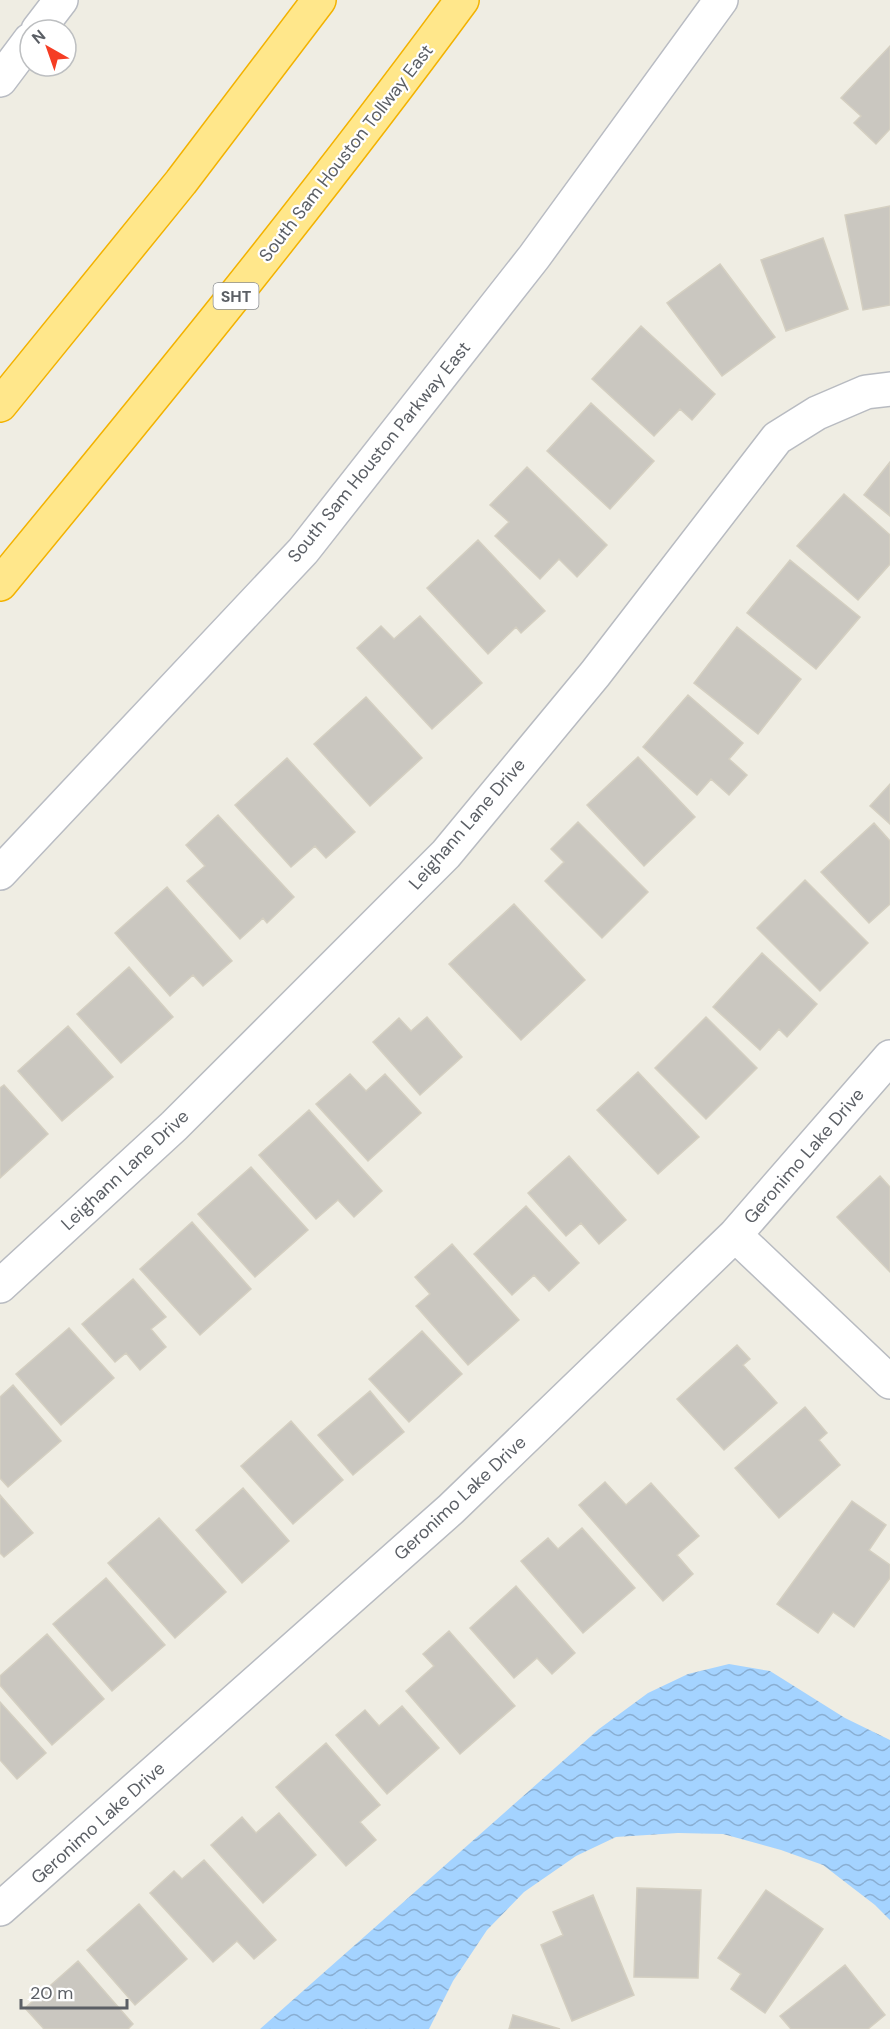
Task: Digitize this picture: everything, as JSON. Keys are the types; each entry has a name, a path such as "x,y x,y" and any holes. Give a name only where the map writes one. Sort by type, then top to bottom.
{"highway":[{"path":"0,405 181,182 319,0"},
{"name":"South Sam Houston Tollway East","path":"0,584 185,360 386,104 462,0"}],"street":[{"path":"47,18 61,0"},
{"name":"South Sam Houston Parkway East","path":"0,873 303,551 534,257 721,0"},
{"path":"0,80 18,56"},
{"name":"Leighann Lane Drive","path":"0,1286 174,1126 446,854 595,674 777,438 817,413 866,392 890,389"},
{"name":"Geronimo Lake Drive","path":"0,1910 451,1509 735,1235 890,1057"},
{"path":"735,1235 890,1382"}],"water":[{"path":"729,1664 770,1671 845,1718 890,1740 890,1920 875,1905 823,1865 781,1850 723,1834 678,1833 616,1837 576,1856 524,1892 487,1930 453,1981 429,2029 260,2029 599,1729 648,1693 688,1674"}],"building":[{"path":"890,46 890,129 876,144 854,123 861,116 841,98"},
{"path":"890,206 890,305 863,310 845,215"},
{"path":"823,238 848,309 786,331 761,260"},
{"path":"720,264 775,337 722,376 667,303"},
{"path":"641,326 715,394 692,420 680,409 654,436 592,379"},
{"path":"591,403 654,461 610,509 547,451"},
{"path":"890,462 890,516 864,495"},
{"path":"527,467 607,545 577,577 559,559 540,579 495,536 509,522 490,505"},
{"path":"844,494 890,535 890,564 858,600 797,546"},
{"path":"478,540 545,611 521,633 516,627 488,654 427,588"},
{"path":"790,560 860,617 816,669 747,613"},
{"path":"420,616 482,683 432,729 357,648 381,626 394,639"},
{"path":"737,627 801,679 758,734 694,683"},
{"path":"688,695 743,743 729,759 747,775 729,795 711,779 697,795 643,747"},
{"path":"366,697 422,758 370,806 314,744"},
{"path":"638,757 695,817 644,866 587,805"},
{"path":"287,758 355,832 326,858 315,846 291,867 235,805"},
{"path":"890,784 890,824 870,806"},
{"path":"218,815 294,897 267,923 263,918 240,939 187,881 205,866 186,845"},
{"path":"578,822 648,892 602,938 545,881 564,862 551,849"},
{"path":"874,823 890,841 890,904 869,923 821,872"},
{"path":"805,880 868,943 820,991 757,928"},
{"path":"167,887 232,961 203,986 193,975 170,996 115,933"},
{"path":"514,904 585,980 521,1040 449,964"},
{"path":"762,953 817,1004 787,1037 779,1029 760,1050 713,1007"},
{"path":"129,967 173,1017 121,1063 77,1014"},
{"path":"427,1017 462,1057 420,1095 373,1042 399,1018 411,1031"},
{"path":"706,1017 757,1068 706,1119 655,1068"},
{"path":"68,1026 113,1077 62,1121 18,1071"},
{"path":"638,1072 699,1137 658,1174 597,1110"},
{"path":"350,1074 366,1091 385,1074 421,1113 368,1161 316,1104"},
{"path":"4,1085 48,1134 0,1178 0,1088"},
{"path":"309,1110 382,1191 354,1217 338,1200 316,1219 259,1155"},
{"path":"569,1156 626,1220 599,1244 581,1223 566,1236 528,1193"},
{"path":"251,1167 308,1230 255,1277 198,1214"},
{"path":"880,1176 890,1187 890,1272 837,1217"},
{"path":"526,1206 579,1263 549,1291 534,1275 512,1295 474,1254"},
{"path":"192,1222 251,1289 200,1335 140,1269"},
{"path":"452,1244 519,1320 468,1365 416,1306 430,1294 415,1277"},
{"path":"133,1279 166,1317 151,1329 166,1347 140,1370 126,1353 115,1362 82,1324"},
{"path":"69,1328 114,1378 61,1425 16,1374"},
{"path":"422,1331 462,1374 409,1422 369,1379"},
{"path":"737,1345 750,1359 743,1365 777,1403 724,1450 677,1399"},
{"path":"13,1385 61,1441 8,1487 0,1478 0,1397"},
{"path":"370,1391 404,1432 353,1475 318,1435"},
{"path":"805,1407 827,1433 819,1440 840,1465 779,1518 735,1468"},
{"path":"291,1421 343,1480 293,1524 241,1466"},
{"path":"605,1482 626,1505 651,1483 699,1536 677,1555 693,1574 663,1601 579,1505"},
{"path":"243,1488 289,1541 242,1583 196,1530"},
{"path":"0,1495 33,1533 4,1557 0,1553"},
{"path":"852,1501 886,1525 869,1550 890,1565 890,1578 854,1627 833,1612 818,1633 777,1604"},
{"path":"159,1518 226,1592 175,1638 108,1563"},
{"path":"582,1528 635,1588 583,1633 521,1561 548,1538 558,1549"},
{"path":"106,1578 165,1645 112,1691 53,1624"},
{"path":"516,1586 575,1653 552,1674 537,1658 514,1678 470,1628"},
{"path":"449,1631 515,1706 460,1754 406,1691 434,1666 423,1654"},
{"path":"47,1634 104,1699 52,1745 0,1685 0,1676"},
{"path":"0,1702 46,1753 17,1779 0,1760"},
{"path":"402,1706 439,1748 387,1794 336,1735 365,1710 379,1726"},
{"path":"326,1743 380,1805 360,1822 376,1840 346,1866 276,1787"},
{"path":"279,1813 316,1855 263,1903 211,1845 242,1817 256,1833"},
{"path":"204,1860 276,1940 254,1959 237,1941 213,1962 150,1893 174,1871 182,1879"},
{"path":"637,1888 701,1890 698,1978 634,1977"},
{"path":"766,1890 823,1929 765,2013 731,1989 741,1974 718,1958"},
{"path":"593,1895 634,1995 572,2021 541,1945 563,1935 553,1912"},
{"path":"139,1904 187,1959 135,2005 87,1950"},
{"path":"78,1961 133,2024 128,2029 44,2029 25,2008"},
{"path":"845,1965 885,2015 868,2029 791,2029 780,2016"},
{"path":"513,2015 560,2029 509,2029"}]}
